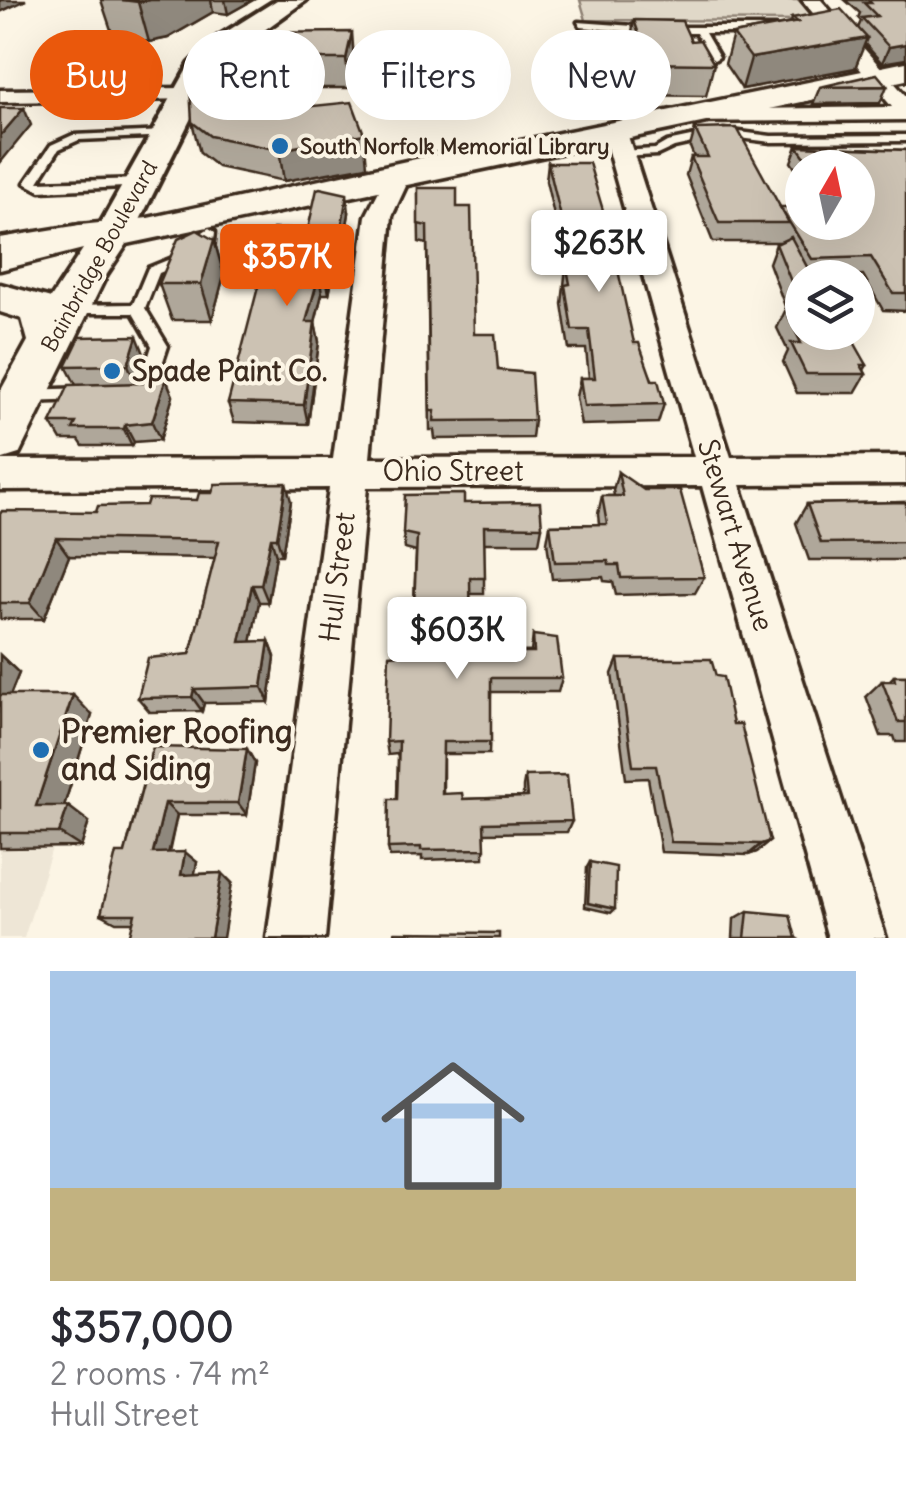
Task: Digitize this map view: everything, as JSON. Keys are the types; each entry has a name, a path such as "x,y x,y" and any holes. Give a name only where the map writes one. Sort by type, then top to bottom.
{"main road":[{"path":"0,278 97,243 148,230 443,164 618,143 689,116 893,74"},
{"path":"0,253 209,232 336,201 386,201 506,155"},
{"name":"Bainbridge Boulevard","path":"0,440 97,243"},
{"path":"0,298 42,310 59,325"}],"street":[{"name":"Bainbridge Boulevard","path":"248,30 294,0"},
{"path":"689,116 906,111 893,74 830,30 812,0"},
{"path":"0,96 183,94"},
{"name":"Bainbridge Boulevard","path":"97,243 141,183 183,100"},
{"name":"Stewart Avenue","path":"618,143 857,938"},
{"name":"Hull Street","path":"296,938 349,471 386,201"},
{"name":"Ohio Street","path":"0,475 906,470"}],"lane":[{"path":"581,24 647,30"},
{"path":"671,30 789,30"},
{"path":"699,30 714,56"},
{"path":"741,30 748,40"},
{"path":"141,183 40,187 31,183 55,148 77,137 166,134"},
{"path":"618,143 657,152 671,144 724,134 771,139 906,138"},
{"path":"138,308 153,271 208,248 209,232"},
{"path":"59,325 138,308"},
{"path":"23,396 145,393 160,346 138,308"}],"shaded area":[{"path":"580,0 799,0 816,21 586,20"},
{"name":"Premier Roofing and Siding","path":"0,710 95,710 24,938 0,938"}],"building":[{"path":"868,0 906,0 906,44 889,47 862,18 877,16 864,3 871,3"},
{"path":"841,9 867,38 751,58 733,34 798,22 792,18"},
{"path":"634,20 682,21 691,41 700,40 714,64 671,63 671,30 637,30"},
{"path":"325,32 345,32 345,59 325,59"},
{"path":"877,74 887,86 820,87"},
{"path":"345,103 345,120 359,120 364,134 279,150 210,136 192,122 325,120 325,105"},
{"path":"0,108 24,108 0,136"},
{"path":"737,128 785,216 785,223 719,223 691,157 708,157 695,129"},
{"path":"797,146 906,150 906,293 893,293 871,257 812,259 800,240 875,240 875,150 800,150"},
{"path":"548,163 589,163 610,234 634,343 639,343 652,380 658,380 664,404 584,406 580,378 595,378 589,330 572,330 565,285 570,284 566,263 572,263"},
{"path":"320,188 347,194 339,243 332,244 326,275 319,275 306,322 315,322 304,405 228,403 273,229 308,229"},
{"path":"418,188 457,188 457,207 471,207 474,334 495,334 498,370 531,373 534,420 434,421 435,411 430,411 427,226 418,224"},
{"path":"197,230 214,240 201,284 159,284 178,239"},
{"path":"793,240 803,260 785,260 785,266 776,244"},
{"path":"137,336 128,365 66,366 80,337"},
{"path":"794,350 858,350 867,365 861,365 866,374 806,374"},
{"path":"148,379 166,379 152,422 125,425 124,429 73,429 76,423 51,423 69,385 143,383"},
{"path":"618,472 644,490 680,490 704,577 621,578 619,565 609,565 608,561 555,562 550,525 607,524 602,496 623,496"},
{"path":"286,483 277,538 271,538 261,585 252,585 240,642 269,641 262,687 194,689 192,697 138,698 148,658 190,654 219,541 56,538 30,603 0,603 2,511 96,512 98,506 146,505 148,499 197,500 199,493 212,493 215,484"},
{"path":"464,494 464,503 540,502 542,527 484,526 485,578 470,578 471,652 534,652 533,635 557,638 562,678 491,678 491,742 443,742 442,794 462,793 463,799 527,797 525,776 567,775 572,821 484,823 485,849 388,848 389,799 397,799 399,741 386,742 389,655 412,653 417,536 403,533 405,495"},
{"path":"906,502 906,542 821,543 807,504"},
{"path":"618,659 711,659 716,676 723,677 733,724 741,724 770,841 671,842 656,766 633,766"},
{"path":"894,676 906,676 906,722 898,722 882,681 895,681"},
{"name":"Premier Roofing and Siding","path":"0,695 73,695 36,806 68,806 59,833 0,833"},
{"path":"153,747 247,749 238,803 165,803 153,853 185,852 181,875 222,873 211,938 129,938 135,914 101,914 116,853 125,853"},
{"path":"590,862 616,867 615,909 588,903"},
{"path":"748,911 790,915 796,938 745,938"},
{"path":"395,932 499,933 499,938 395,938"}],"place":[{"name":"South Norfolk Memorial Library","path":"280,146"},
{"name":"Spade Paint Co.","path":"112,371"},
{"name":"Premier Roofing and Siding","path":"41,750"}]}
